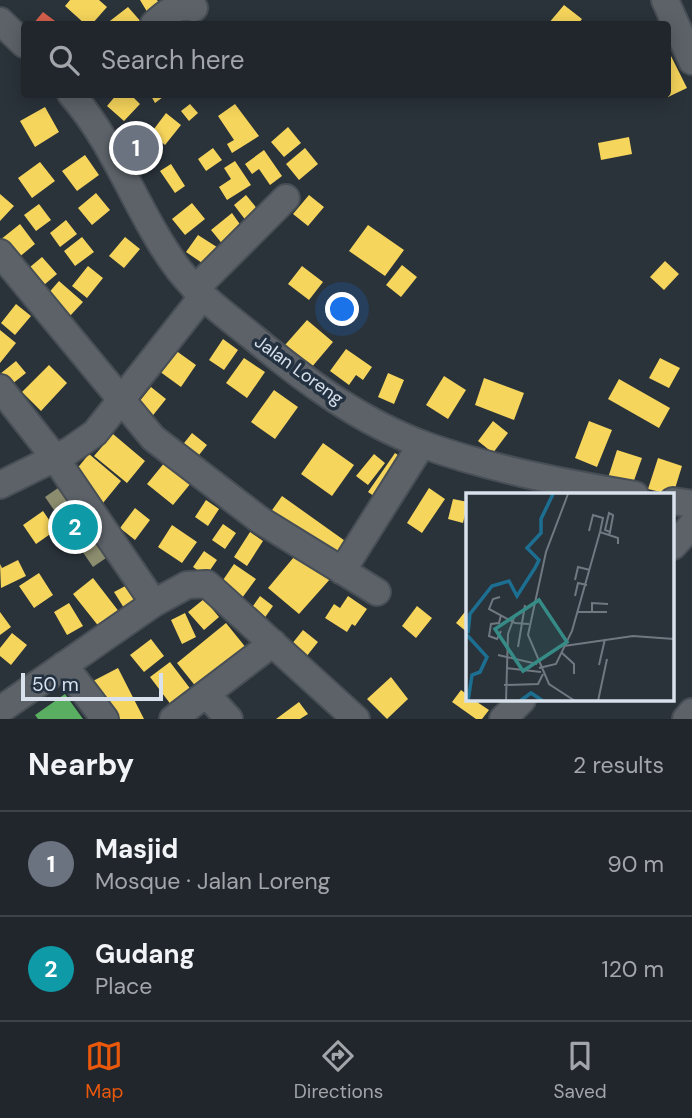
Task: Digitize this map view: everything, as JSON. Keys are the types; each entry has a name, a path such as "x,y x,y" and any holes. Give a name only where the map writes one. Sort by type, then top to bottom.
{"street":[{"path":"665,0 692,61"},
{"path":"158,21 171,10 183,6 194,8"},
{"path":"0,21 21,41"},
{"name":"Jalan Loreng","path":"76,98 112,155 160,244 199,292 313,385 422,444 546,478 625,493"},
{"path":"0,485 55,458 95,432 199,292 286,198"},
{"path":"0,253 153,438 260,520 377,592"},
{"path":"0,388 55,458 154,603"},
{"path":"342,571 422,444"},
{"path":"674,501 692,504"},
{"path":"674,545 692,525"},
{"path":"0,710 154,603 187,585 207,584 356,719"},
{"path":"173,719 273,643"},
{"path":"64,665 105,719"},
{"path":"208,695 229,719"},
{"path":"503,719 520,702"},
{"path":"686,719 692,712"}],"building: Homes":[{"path":"70,0 99,0 107,7 95,21 82,21 65,6"},
{"path":"140,0 157,0 164,12 152,20"},
{"path":"564,5 582,19 580,21 551,21"},
{"path":"128,7 140,21 110,21"},
{"path":"671,56 687,88 671,96"},
{"path":"114,98 134,98 140,104 124,121 107,106"},
{"path":"190,104 198,113 189,121 181,111"},
{"path":"235,104 259,136 232,153 227,144 234,140 218,116"},
{"path":"45,107 59,132 35,147 20,121"},
{"path":"166,113 181,125 165,145 151,133"},
{"path":"288,127 301,143 284,157 271,142"},
{"path":"629,137 632,154 601,160 598,143"},
{"path":"213,148 222,160 206,171 198,159"},
{"path":"305,148 318,164 299,180 286,164"},
{"path":"264,150 282,176 270,185 259,169 252,174 245,164"},
{"path":"85,155 99,175 77,191 62,171"},
{"path":"235,161 251,185 227,200 219,187 231,179 224,168"},
{"path":"40,162 55,181 32,198 18,178"},
{"path":"171,164 185,186 175,193 160,171"},
{"path":"96,193 110,210 92,225 78,208"},
{"path":"0,194 14,206 0,221"},
{"path":"246,195 263,216 250,226 234,205"},
{"path":"309,195 324,207 308,226 293,214"},
{"path":"192,203 205,219 185,235 172,219"},
{"path":"39,204 51,220 36,231 24,215"},
{"path":"232,213 244,230 224,246 211,230"},
{"path":"66,220 77,234 60,247 50,233"},
{"path":"20,224 35,244 12,263 0,247 0,240"},
{"path":"368,225 404,250 385,276 349,251"},
{"path":"198,235 220,249 208,267 186,252"},
{"path":"82,237 94,252 75,266 64,251"},
{"path":"125,237 140,249 124,268 109,256"},
{"path":"42,257 57,274 38,290 24,272"},
{"path":"665,261 679,274 664,290 650,277"},
{"path":"402,265 417,277 401,297 386,285"},
{"path":"88,266 103,278 87,298 72,286"},
{"path":"302,266 323,282 309,300 288,284"},
{"path":"59,281 83,302 69,317 46,296"},
{"path":"16,304 31,316 15,335 1,323"},
{"path":"307,320 333,342 311,368 285,345"},
{"path":"0,330 16,343 0,363"},
{"path":"223,339 238,350 224,370 209,360"},
{"path":"346,349 372,367 363,380 356,375 349,385 330,371"},
{"path":"175,350 196,365 181,387 159,371"},
{"path":"244,358 265,372 247,398 226,383"},
{"path":"660,358 680,368 669,388 649,378"},
{"path":"16,361 26,373 7,388 0,380 0,374"},
{"path":"49,365 67,383 41,411 22,392"},
{"path":"388,373 404,380 394,404 378,397"},
{"path":"444,376 466,390 448,419 426,405"},
{"path":"484,378 524,393 514,420 475,405"},
{"path":"619,379 670,408 659,428 608,399"},
{"path":"151,387 166,399 150,419 135,407"},
{"path":"274,390 298,407 275,439 251,422"},
{"path":"493,421 508,433 493,453 478,441"},
{"path":"589,421 612,430 597,467 575,458"},
{"path":"192,433 207,445 191,465 177,452"},
{"path":"113,434 145,461 127,483 94,456"},
{"path":"323,443 354,465 332,496 301,474"},
{"path":"617,450 642,458 631,489 607,481"},
{"path":"395,453 408,462 381,501 368,492"},
{"path":"89,454 121,481 103,503 71,476"},
{"path":"374,454 385,463 368,485 356,476"},
{"path":"658,458 682,466 674,493 648,489"},
{"path":"165,462 191,483 173,505 147,484"},
{"path":"429,488 445,499 422,533 407,523"},
{"path":"282,496 348,543 336,559 270,513"},
{"path":"453,499 466,502 463,523 448,519"},
{"path":"206,500 219,509 208,526 195,517"},
{"path":"135,508 150,520 135,540 120,528"},
{"path":"43,511 56,530 36,544 23,525"},
{"path":"223,524 236,533 225,549 212,540"},
{"path":"172,525 197,542 182,563 158,547"},
{"path":"250,532 263,541 247,566 234,557"},
{"path":"204,551 217,560 206,576 193,567"},
{"path":"299,551 331,578 299,614 268,588"},
{"path":"18,560 26,576 1,588 0,564 2,568"},
{"path":"234,564 256,579 242,598 221,583"},
{"path":"39,573 53,595 34,608 19,586"},
{"path":"93,578 120,613 100,628 73,594"},
{"path":"131,583 140,599 124,608 114,592"},
{"path":"260,596 273,606 261,623 248,613"},
{"path":"348,596 367,609 347,632 325,618 334,604 340,608"},
{"path":"204,599 219,617 204,630 188,612"},
{"path":"69,603 83,626 67,635 54,612"},
{"path":"417,606 432,618 416,638 402,626"},
{"path":"466,610 466,631 456,623"},
{"path":"0,612 11,627 0,635"},
{"path":"185,613 196,637 182,644 171,620"},
{"path":"226,623 247,649 197,688 177,663"},
{"path":"303,630 318,642 302,662 287,650"},
{"path":"12,633 27,645 11,665 0,656 0,648"},
{"path":"151,639 164,656 144,672 130,655"},
{"path":"170,662 195,695 175,710 150,677"},
{"path":"118,668 144,719 113,719 93,681"},
{"path":"391,677 408,699 387,719 367,699"},
{"path":"461,690 466,694 466,702 477,702 489,710 482,719 476,719 452,702"},
{"path":"299,702 308,714 300,719 276,719"}],"building: Shops":[{"path":"43,12 55,21 36,21"}],"building: Public":[{"path":"140,126 156,155 133,169 116,140"},
{"path":"65,694 83,719 38,719 35,715"}],"building: Industry":[{"path":"58,488 106,558 93,567 45,497"}],"place":[{"name":"Masjid","path":"136,148"},
{"name":"Gudang","path":"75,527"}]}
